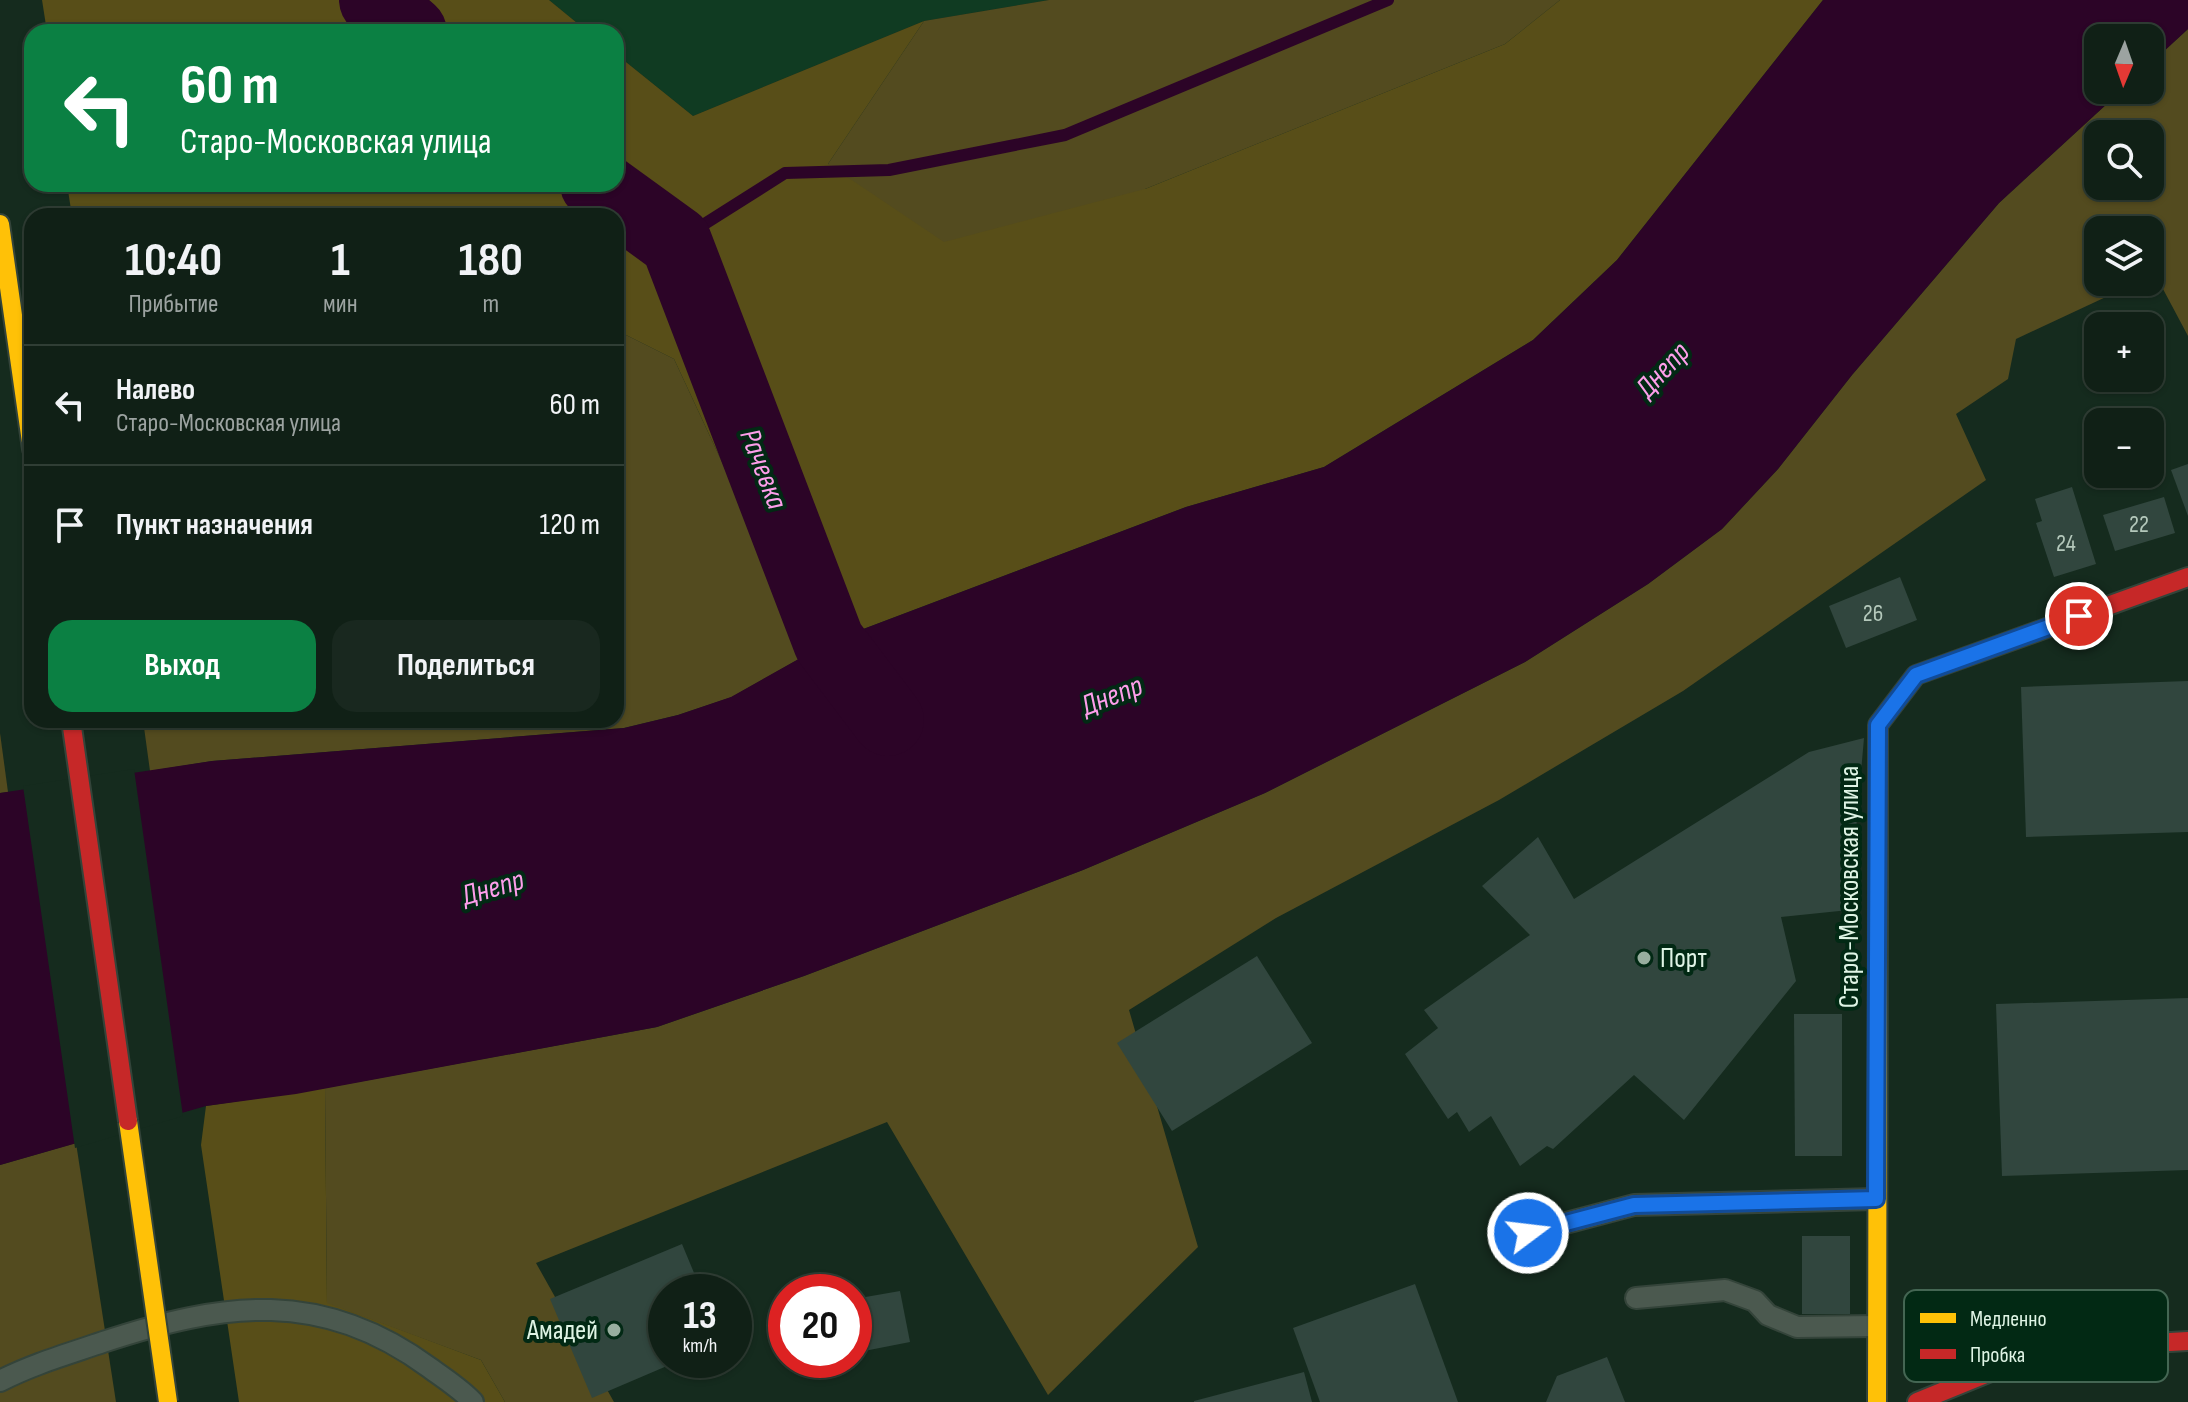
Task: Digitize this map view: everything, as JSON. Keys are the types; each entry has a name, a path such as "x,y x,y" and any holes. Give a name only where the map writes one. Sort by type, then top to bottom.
{"street":[{"path":"0,224 24,393"},
{"name":"Старо-Московская улица","path":"1877,1402 1878,725 1916,675 2188,577"},
{"path":"72,728 168,1402"},
{"path":"2168,1342 2188,1341"},
{"path":"1917,1402 1966,1382"}],"lane":[{"path":"1528,1233 1634,1205 1876,1199"},
{"path":"1636,1298 1725,1290 1755,1301 1768,1315 1797,1327 1876,1326"},
{"path":"0,1381 28,1367 160,1323 221,1311 291,1311 351,1323 410,1353 473,1402"}],"shaded area":[{"path":"42,0 549,0 578,24 46,24"},
{"path":"549,0 1049,0 924,21 693,116 624,60 624,24 578,24"},
{"path":"1049,0 1560,0 1505,44 1145,189 944,242 828,164 924,21"},
{"path":"1560,0 1823,0 1617,260 1533,340 1324,467 1186,507 829,642 762,548 674,359 624,334 624,208 71,208 68,192 624,192 624,60 693,116 924,21 828,164 1145,189 1505,44"},
{"path":"2188,29 2188,336 2164,291 2164,216 2084,216 2084,296 2108,296 2016,339 2008,379 1956,414 1986,480 1683,691 1499,800 1276,918 1129,1010 1198,1247 1048,1395 887,1122 536,1263 614,1402 505,1402 481,1360 327,1303 325,1088 657,1027 804,976 1083,870 1265,793 1525,662 1648,584 1722,529 1778,469 1852,375 1999,203 2084,125 2084,200 2164,200 2164,120 2089,120 2107,104 2164,104 2164,51"},
{"path":"624,334 674,359 762,548 829,642 732,697 678,715 624,728"},
{"path":"144,728 624,728 212,761 150,771"},
{"path":"0,733 8,792 0,793"},
{"path":"325,1088 327,1302 481,1360 505,1402 239,1402 201,1145 206,1106"},
{"path":"76,1143 116,1402 0,1402 0,1165"}],"water":[{"name":"Днепр","path":"1823,0 2188,0 2188,29 2164,51 2164,24 2084,24 2084,104 2107,104 2089,120 2084,120 2084,125 1999,203 1852,375 1778,469 1722,529 1648,584 1525,662 1265,793 1083,870 804,976 657,1027 296,1094 206,1106 0,1165 0,793 212,761 624,728 678,715 731,697 829,642 1186,507 1324,467 1533,340 1617,260"}],"pier":[{"path":"134,769 183,1116 75,1148 23,786"}],"building":[{"path":"2188,464 2188,516 2171,470"},
{"path":"2072,487 2096,564 2054,577 2036,523 2042,521 2035,499"},
{"path":"2164,497 2175,533 2115,551 2103,515"},
{"path":"1900,577 1917,620 1846,648 1829,606"},
{"path":"2188,681 2188,832 2026,837 2021,687"},
{"name":"Порт","path":"1864,738 1849,910 1781,917 1796,981 1684,1120 1634,1075 1553,1149 1547,1146 1520,1166 1491,1116 1469,1132 1457,1112 1448,1119 1405,1054 1438,1028 1424,1010 1530,935 1482,886 1538,837 1574,899 1809,752"},
{"path":"1257,956 1312,1043 1172,1131 1117,1043"},
{"path":"2188,998 2188,1170 2002,1176 1996,1004"},
{"path":"1794,1014 1842,1014 1842,1156 1795,1156"},
{"path":"1802,1236 1850,1236 1850,1314 1802,1314"},
{"name":"Амадей","path":"682,1244 694,1274 648,1274 648,1374 592,1398 550,1299"},
{"path":"1415,1284 1458,1402 1320,1402 1293,1328"},
{"path":"900,1291 910,1342 872,1349 872,1296"},
{"path":"1607,1357 1625,1402 1546,1402 1557,1376"},
{"path":"1304,1372 1312,1402 1194,1402 1194,1401"}],"waterway":[{"name":"Рачевка","path":"375,0 402,24"},
{"path":"676,242 785,173 889,170 1065,135 1388,0"},
{"name":"Рачевка","path":"607,192 676,242 829,642 888,720"}],"traffic: slow":[{"path":"0,224 24,393"},
{"path":"1877,1402 1878,888"},
{"path":"128,1121 168,1402"}],"traffic: jam":[{"path":"1878,888 1878,725 1916,675 2188,577"},
{"path":"72,728 128,1121"},
{"path":"2168,1342 2188,1341"},
{"path":"1917,1402 1966,1382"}],"place":[{"name":"Порт","path":"1644,958"},
{"name":"Амадей","path":"614,1330"}],"route":[{"path":"1528,1233 1634,1205 1876,1199 1878,725 1916,675 2079,616"}]}
